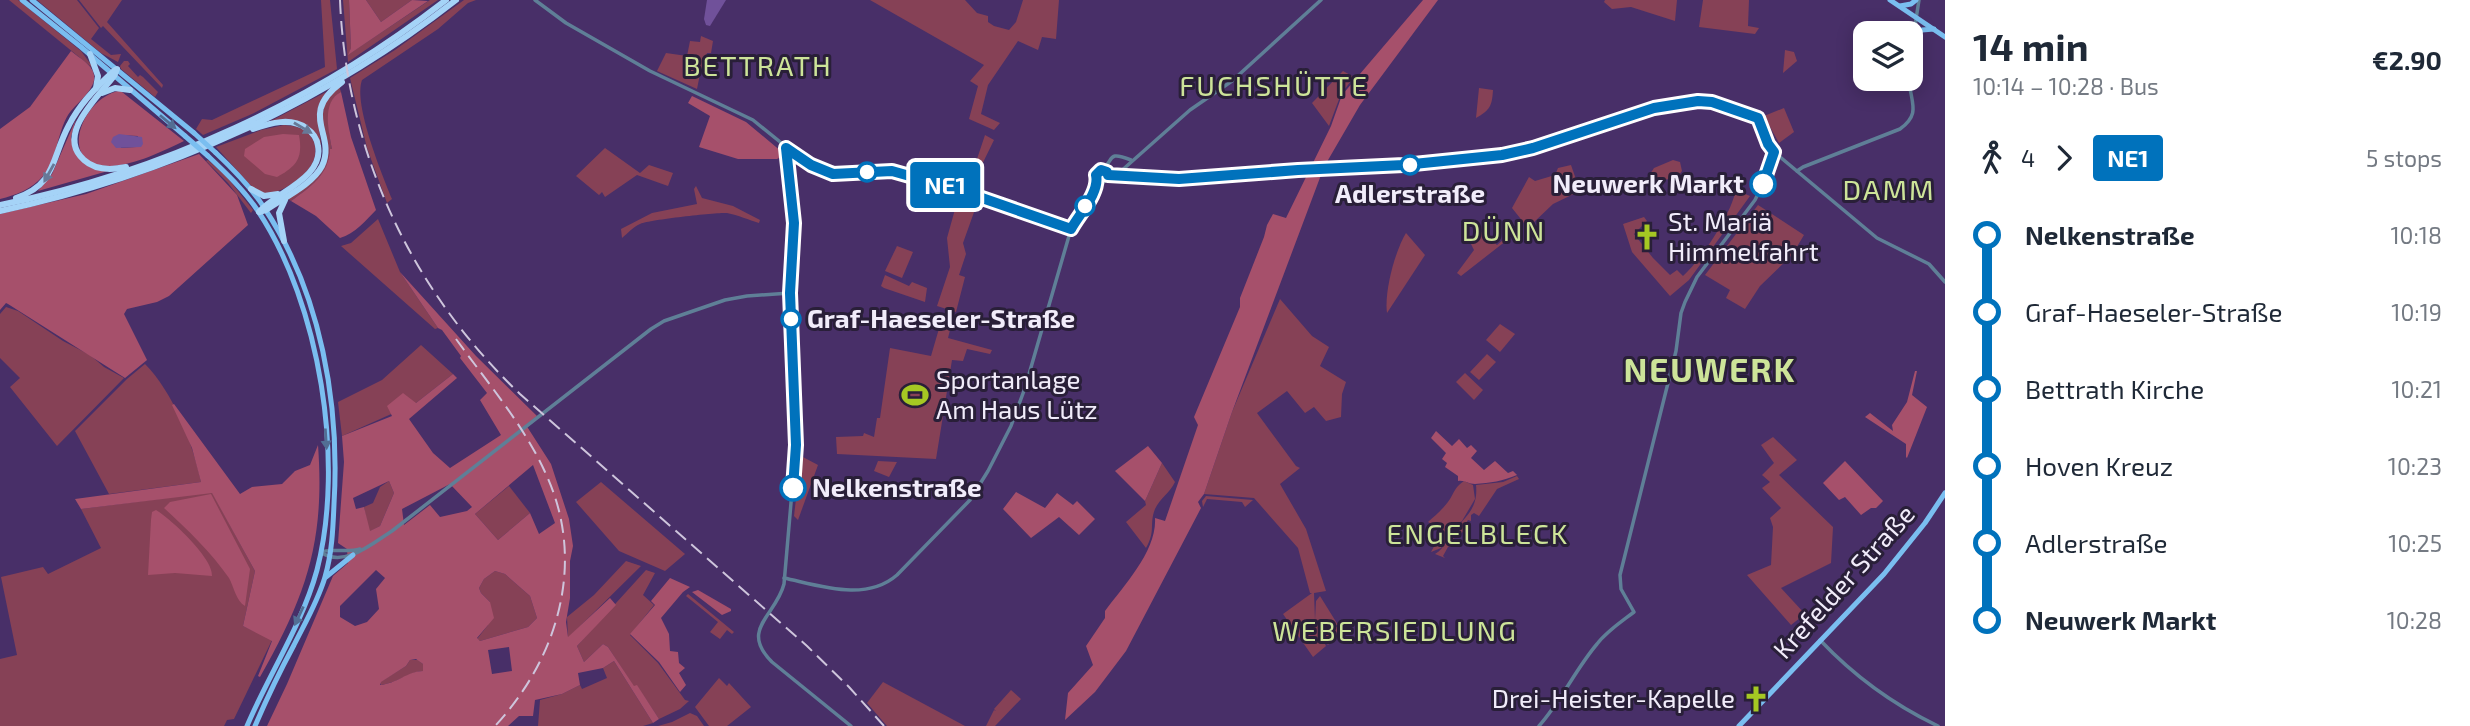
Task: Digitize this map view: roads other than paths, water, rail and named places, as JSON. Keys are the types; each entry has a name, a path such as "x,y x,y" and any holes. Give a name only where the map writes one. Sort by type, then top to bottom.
{"highway":[{"path":"0,204 93,181 169,155 254,118 314,87 367,55 446,0"},
{"path":"263,210 310,179 322,164 324,154 319,117 324,99 331,90 456,0"},
{"path":"86,48 99,76 96,94 75,131 75,144 86,162 103,169 112,169 169,155"},
{"path":"215,142 288,108 369,62"},
{"path":"0,204 30,193 43,184 51,171 68,127 114,73"},
{"path":"96,94 109,89 130,90"},
{"path":"0,211 117,180 271,123 291,122 306,127 317,141 318,158 305,176 263,210"},
{"path":"251,189 264,196 283,192"},
{"path":"284,241 279,218 280,206 294,191"}],"main road":[{"path":"22,0 86,48"},
{"path":"32,0 114,73 194,133 251,189 284,241 308,299 323,352 336,444 330,553 314,606 255,726"},
{"path":"1890,0 1945,37"},
{"path":"1900,5 1911,4 1917,0"},
{"path":"1923,30 1934,29"},
{"path":"114,73 130,90 208,156 263,210 301,301 317,363 323,400 328,484 321,552 310,592 247,726"},
{"name":"Krefelder Straße","path":"1739,726 1884,573 1925,523 1945,493"},
{"path":"324,579 353,555"}],"street":[{"path":"535,0 566,23 635,63 753,120 811,165 833,174 892,171 959,190 1071,229"},
{"path":"1121,177 1120,172 1131,160 1190,110 1232,81 1321,0"},
{"path":"1915,21 1917,0"},
{"path":"1797,171 1900,129 1913,116 1910,91"},
{"path":"1100,182 1097,173 1133,178 1179,179 1394,166 1502,155 1533,148 1654,108 1698,101 1712,102 1758,118 1774,152 1877,238 1929,264 1945,282"},
{"path":"786,148 794,223 790,293 796,447 783,584 777,601 760,624 759,640 766,656 851,726"},
{"path":"1539,726 1562,699 1597,643 1634,612 1620,584 1620,575 1676,351 1681,313 1697,277 1755,200 1766,178 1774,152"},
{"path":"783,584 799,583 869,590 883,585 897,575 970,500 988,471 1013,420 1071,229 1107,174 1111,159 1117,154 1131,160"},
{"path":"1107,174 1125,180 1133,178"},
{"path":"321,552 353,555 365,548 422,509 661,323 725,300 790,293"},
{"path":"330,553 365,548"},
{"path":"784,578 799,583"},
{"path":"1820,640 1870,685 1904,708 1938,726"}],"railway":[{"path":"340,0 345,56 355,111 371,164 391,215 447,310 481,353 520,394 807,646 884,726"},
{"path":"456,339 504,404 536,454 558,505 564,539 565,573 560,606 550,639 536,670 495,726"}],"place":[{"name":"Adlerstraße","path":"1410,165"},
{"name":"Neuwerk Markt","path":"1763,184"},
{"name":"St. Mariä Himmelfahrt","path":"1647,237"},
{"name":"Graf-Haeseler-Straße","path":"791,319"},
{"name":"Sportanlage Am Haus Lütz","path":"915,395"},
{"name":"Nelkenstraße","path":"793,488"},
{"name":"Drei-Heister-Kapelle","path":"1756,699"}],"district":[{"name":"BETTRATH","path":"758,66"},
{"name":"FUCHSHÜTTE","path":"1274,86"},
{"name":"DAMM","path":"1889,190"},
{"name":"DÜNN","path":"1504,231"},
{"name":"NEUWERK","path":"1710,370"},
{"name":"ENGELBLECK","path":"1478,534"},
{"name":"WEBERSIEDLUNG","path":"1395,631"}]}
